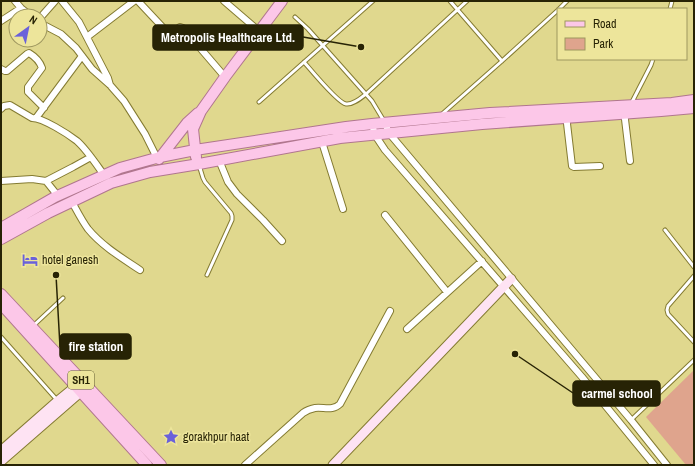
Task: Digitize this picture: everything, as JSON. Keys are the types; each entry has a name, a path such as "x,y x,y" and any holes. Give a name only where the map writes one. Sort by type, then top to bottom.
{"main road":[{"path":"197,164 193,128 201,111 224,77 282,1"},
{"path":"627,110 694,100"},
{"path":"1,228 58,196 120,168 195,150 346,126 490,113 566,113 694,108"},
{"path":"150,172 159,158 187,123 201,111"},
{"path":"1,239 48,213 111,184 150,172 340,138 482,124 566,113"},
{"name":"SH1","path":"1,294 32,327 147,465"},
{"name":"SH1","path":"1,304 161,465"}],"street":[{"path":"15,1 21,8"},
{"path":"48,9 55,1"},
{"path":"62,1 87,37 108,78 110,85"},
{"path":"87,37 134,1"},
{"path":"138,1 168,33 172,33 180,27 183,28 224,77"},
{"path":"224,1 259,31"},
{"path":"48,27 61,34 76,48 92,69 110,85 124,101 159,158"},
{"path":"1,69 5,71 7,70 27,54 31,54 40,63 42,68 28,87 28,92 44,108"},
{"path":"36,118 82,56"},
{"path":"1,109 4,106 10,105 32,118 36,118 50,124 77,141 104,175"},
{"path":"627,110 630,161"},
{"path":"566,113 572,166 600,166"},
{"path":"385,122 389,133 631,420 667,465"},
{"path":"372,124 375,135 385,150 582,377 654,465"},
{"path":"322,142 343,209"},
{"path":"1,181 32,179 46,181 91,157"},
{"path":"219,160 228,182 237,194 282,241"},
{"path":"46,181 58,196"},
{"path":"72,202 88,228 95,236 107,247 140,270"},
{"path":"385,215 447,292"},
{"path":"407,329 482,261"},
{"path":"333,465 511,279"},
{"path":"245,465 303,413 315,408 337,408 390,311"},
{"path":"1,451 58,401 82,386"},
{"path":"1,461 82,386"}],"lane":[{"path":"259,102 373,1"},
{"path":"450,1 502,61"},
{"path":"304,62 341,102 346,104 353,102 366,94 467,1"},
{"path":"559,8 567,1"},
{"path":"438,118 557,10"},
{"path":"295,17 308,29 366,94 385,122"},
{"path":"627,110 653,60"},
{"path":"197,164 205,182 232,216 232,220 207,275"},
{"path":"665,230 694,267"},
{"path":"694,276 668,306 667,310 668,314 694,342"},
{"path":"32,327 63,298"},
{"path":"1,337 58,401"},
{"path":"631,420 694,360"}],"green space":[{"path":"694,370 694,465 686,465 646,417"}],"place":[{"name":"Metropolis Healthcare Ltd.","path":"361,47"},
{"name":"hotel ganesh","path":"30,260"},
{"name":"fire station","path":"56,275"},
{"name":"carmel school","path":"515,354"},
{"name":"gorakhpur haat","path":"171,437"}]}
